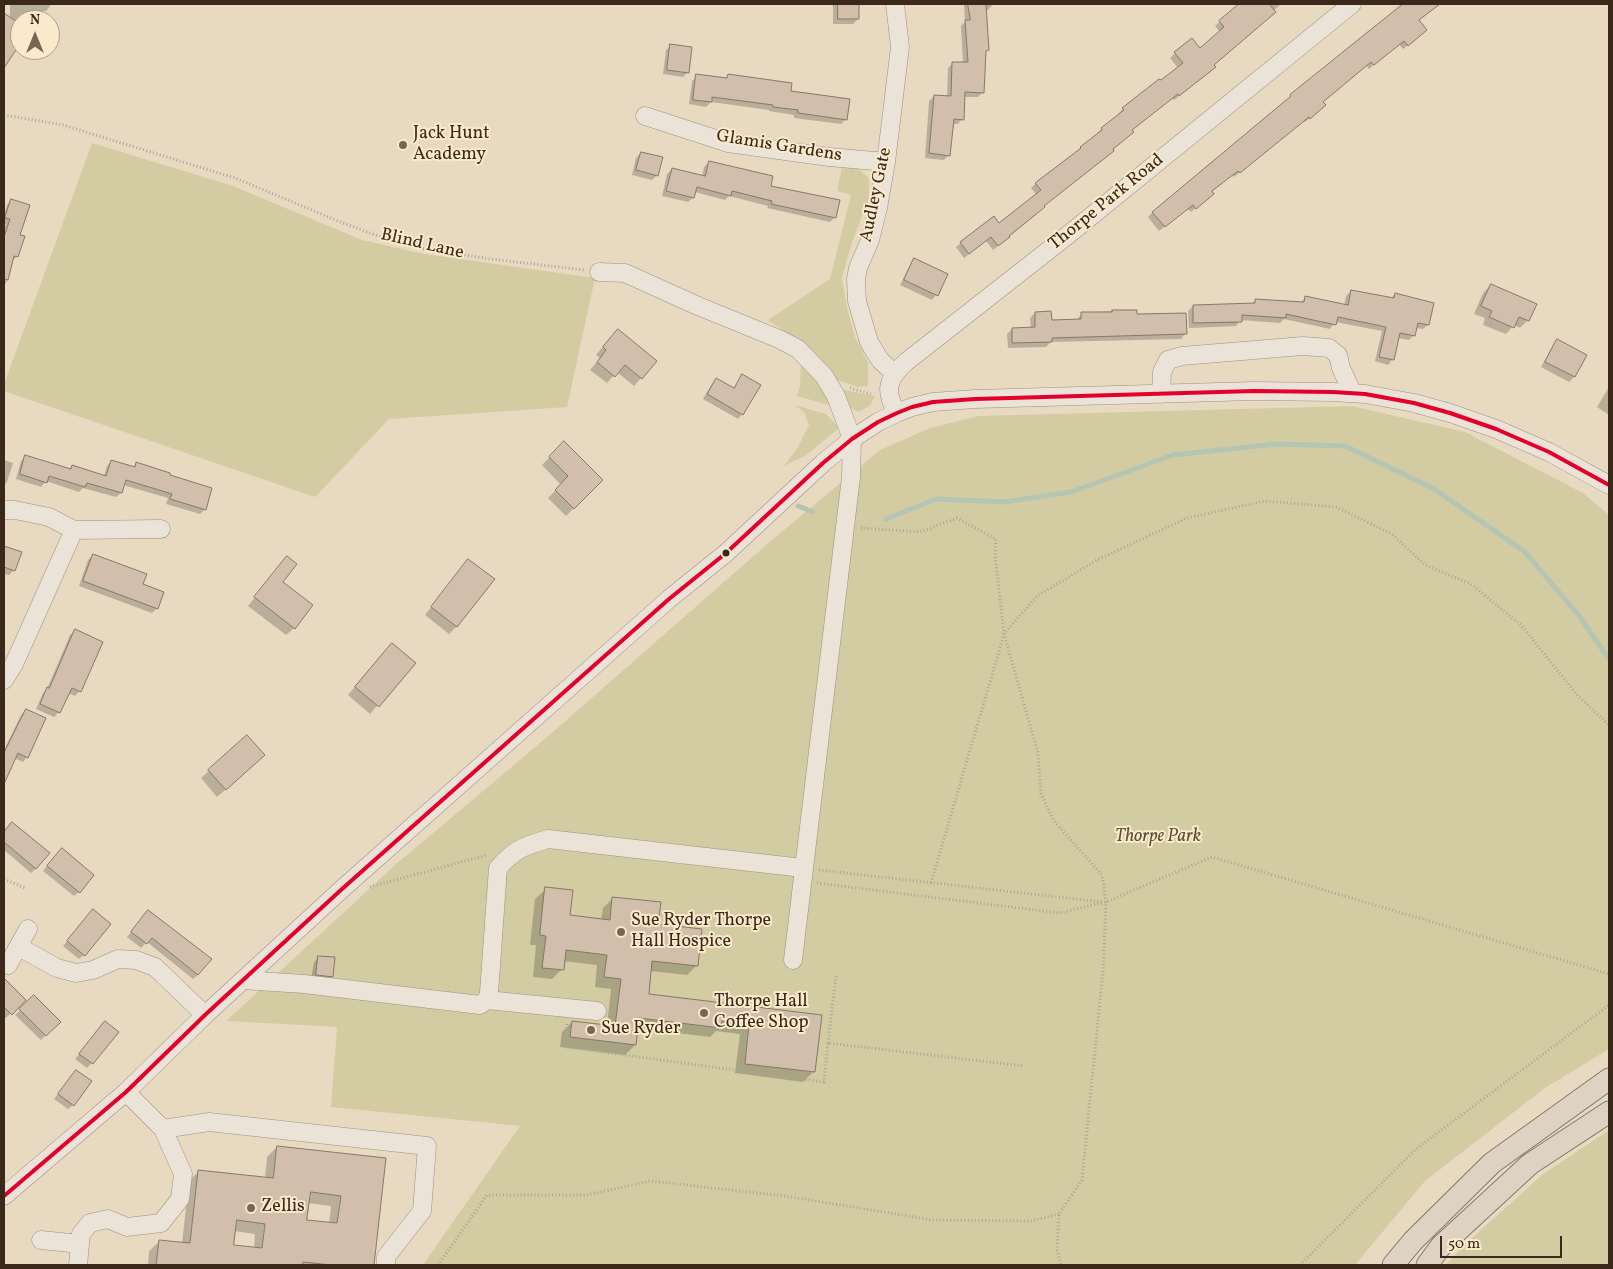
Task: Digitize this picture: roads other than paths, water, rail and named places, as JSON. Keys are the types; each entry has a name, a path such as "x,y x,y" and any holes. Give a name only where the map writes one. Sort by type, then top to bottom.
{"main road":[{"path":"1393,1265 1413,1241 1492,1163 1609,1079"},
{"path":"1427,1265 1442,1246 1530,1164 1609,1112"}],"street":[{"name":"Audley Gate","path":"894,373 880,360 869,342 857,301 856,279 858,268 870,240 886,162 900,47 895,4"},
{"name":"Thorpe Park Road","path":"894,373 916,353 1068,235 1352,4"},
{"name":"Glamis Gardens","path":"645,116 728,143 829,157 886,162"},
{"path":"600,272 625,273 698,306 779,339 798,349 815,365 828,382 836,396 852,439 851,477 793,960"},
{"path":"1162,394 1162,372 1168,360 1182,356 1303,346 1329,348 1338,355 1341,368 1352,392"},
{"path":"894,373 890,381 889,391 891,402 897,413"},
{"path":"4,1196 126,1092 205,1015 347,884 669,599 726,553 823,463 852,439 878,422 897,413 933,402 967,399 1254,391 1352,392 1414,403 1496,429 1549,452 1609,485"},
{"path":"4,510 15,510 49,518 74,530 161,529"},
{"path":"4,680 14,664 74,530"},
{"path":"487,1000 498,868 510,855 525,845 548,839 803,875"},
{"path":"8,965 28,929"},
{"path":"19,946 57,968 76,973 92,970 118,959 136,960 155,967 205,1015"},
{"path":"243,980 304,984 469,1004 480,1004 487,1000 597,1011"},
{"path":"78,1265 81,1234 90,1223 108,1219 127,1227 161,1223 180,1199 183,1174 162,1129 126,1092"},
{"path":"162,1129 209,1122 427,1146 422,1211 386,1258 386,1265"},
{"path":"41,1240 80,1244"}],"waterway":[{"path":"886,519 936,499 1004,502 1071,492 1173,455 1277,444 1345,446 1434,489 1525,552 1580,617 1609,659"},
{"path":"798,506 813,512"}],"place":[{"name":"Jack Hunt Academy","path":"403,145"},
{"name":"Sue Ryder Thorpe Hall Hospice","path":"621,932"},
{"name":"Thorpe Hall Coffee Shop","path":"704,1013"},
{"name":"Sue Ryder","path":"591,1030"},
{"name":"Zellis","path":"251,1208"}],"park label":[{"name":"Thorpe Park","path":"1158,838"}]}
